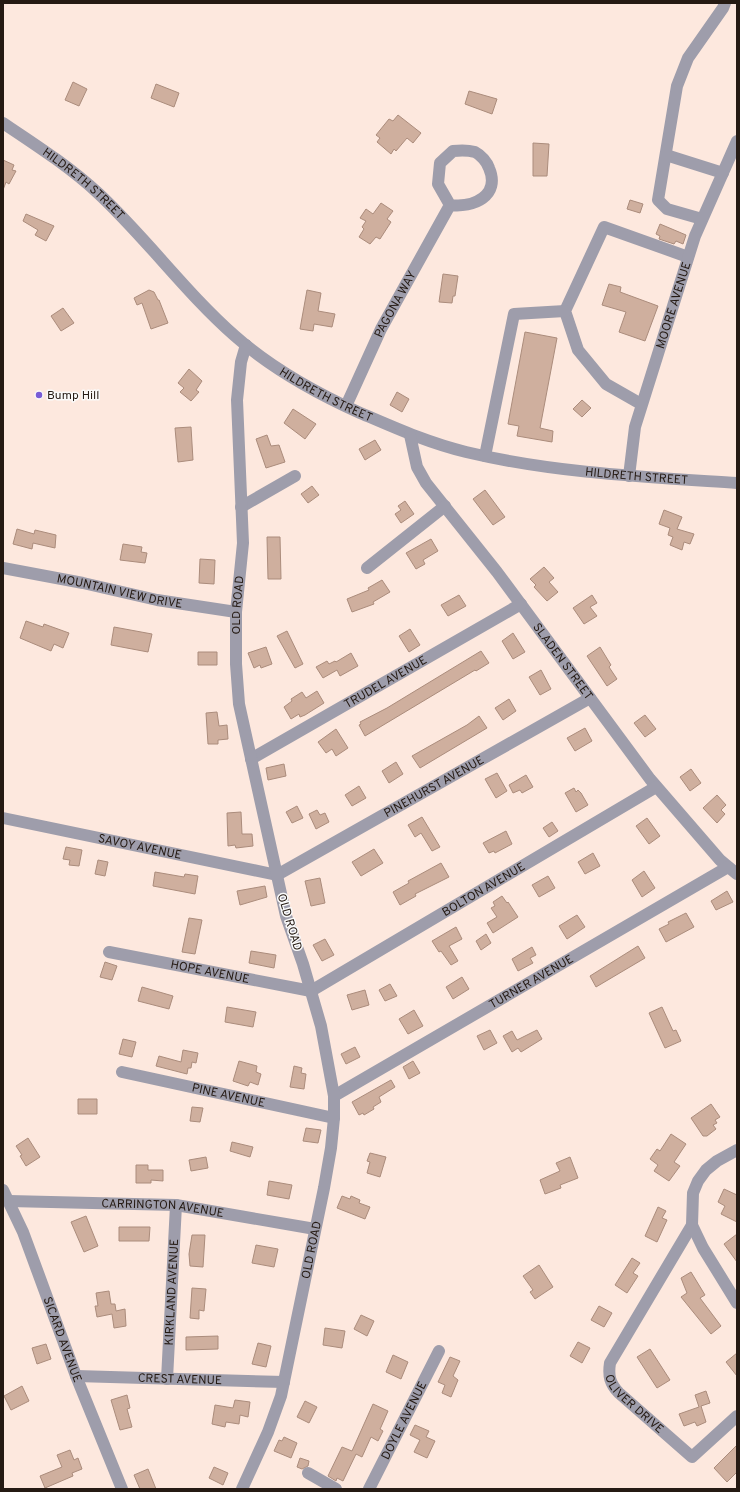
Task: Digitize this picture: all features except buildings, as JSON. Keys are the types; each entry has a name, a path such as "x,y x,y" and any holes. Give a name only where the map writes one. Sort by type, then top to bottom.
{"street":[{"path":"702,219 667,209 658,200 677,86 688,58 725,3"},
{"name":"HILDRETH STREET","path":"3,123 53,157 98,193 151,247 203,306 246,345 278,369 336,402 410,435 465,452 555,467 629,476 737,483"},
{"name":"MOORE AVENUE","path":"629,476 634,427 688,257 702,219 737,141"},
{"path":"468,150 477,153 489,168 491,187 485,196 475,203 462,206 450,205 438,184 440,163 453,151 468,150"},
{"path":"666,155 722,173"},
{"name":"PAGONA WAY","path":"346,406 381,329 450,205"},
{"path":"642,404 606,384 578,350 565,311 604,227 688,257"},
{"path":"485,456 514,314 565,311"},
{"name":"OLD ROAD","path":"242,1489 268,1432 284,1382 331,1148 334,1118 334,1096 321,1026 286,916 239,704 236,664 236,612 242,558 237,400 240,374 246,345"},
{"name":"SLADEN STREET","path":"410,435 417,467 426,483 520,604 656,787 677,813 733,870"},
{"path":"241,507 295,476"},
{"path":"367,568 445,506"},
{"name":"MOUNTAIN VIEW DRIVE","path":"3,568 83,583 157,600 236,612"},
{"name":"TRUDEL AVENUE","path":"251,759 520,604"},
{"name":"PINEHURST AVENUE","path":"277,876 590,698"},
{"name":"BOLTON AVENUE","path":"311,991 656,787"},
{"name":"SAVOY AVENUE","path":"3,818 277,876"},
{"name":"TURNER AVENUE","path":"334,1096 733,870"},
{"name":"HOPE AVENUE","path":"108,952 311,991"},
{"name":"PINE AVENUE","path":"122,1072 334,1118"},
{"path":"737,1150 717,1161 706,1170 698,1181 693,1193 692,1225 703,1248 737,1303"},
{"name":"SICARD AVENUE","path":"3,1190 23,1232 76,1376 122,1489"},
{"name":"CARRINGTON AVENUE","path":"9,1201 176,1205 314,1229"},
{"name":"KIRKLAND AVENUE","path":"168,1379 176,1205"},
{"name":"OLIVER DRIVE","path":"692,1225 610,1363 609,1377 614,1388 619,1393 692,1457 737,1416"},
{"name":"DOYLE AVENUE","path":"369,1489 439,1351"},
{"name":"CREST AVENUE","path":"76,1376 284,1382"},
{"path":"308,1473 336,1489"}],"place":[{"name":"Bump Hill","path":"39,395"}]}
